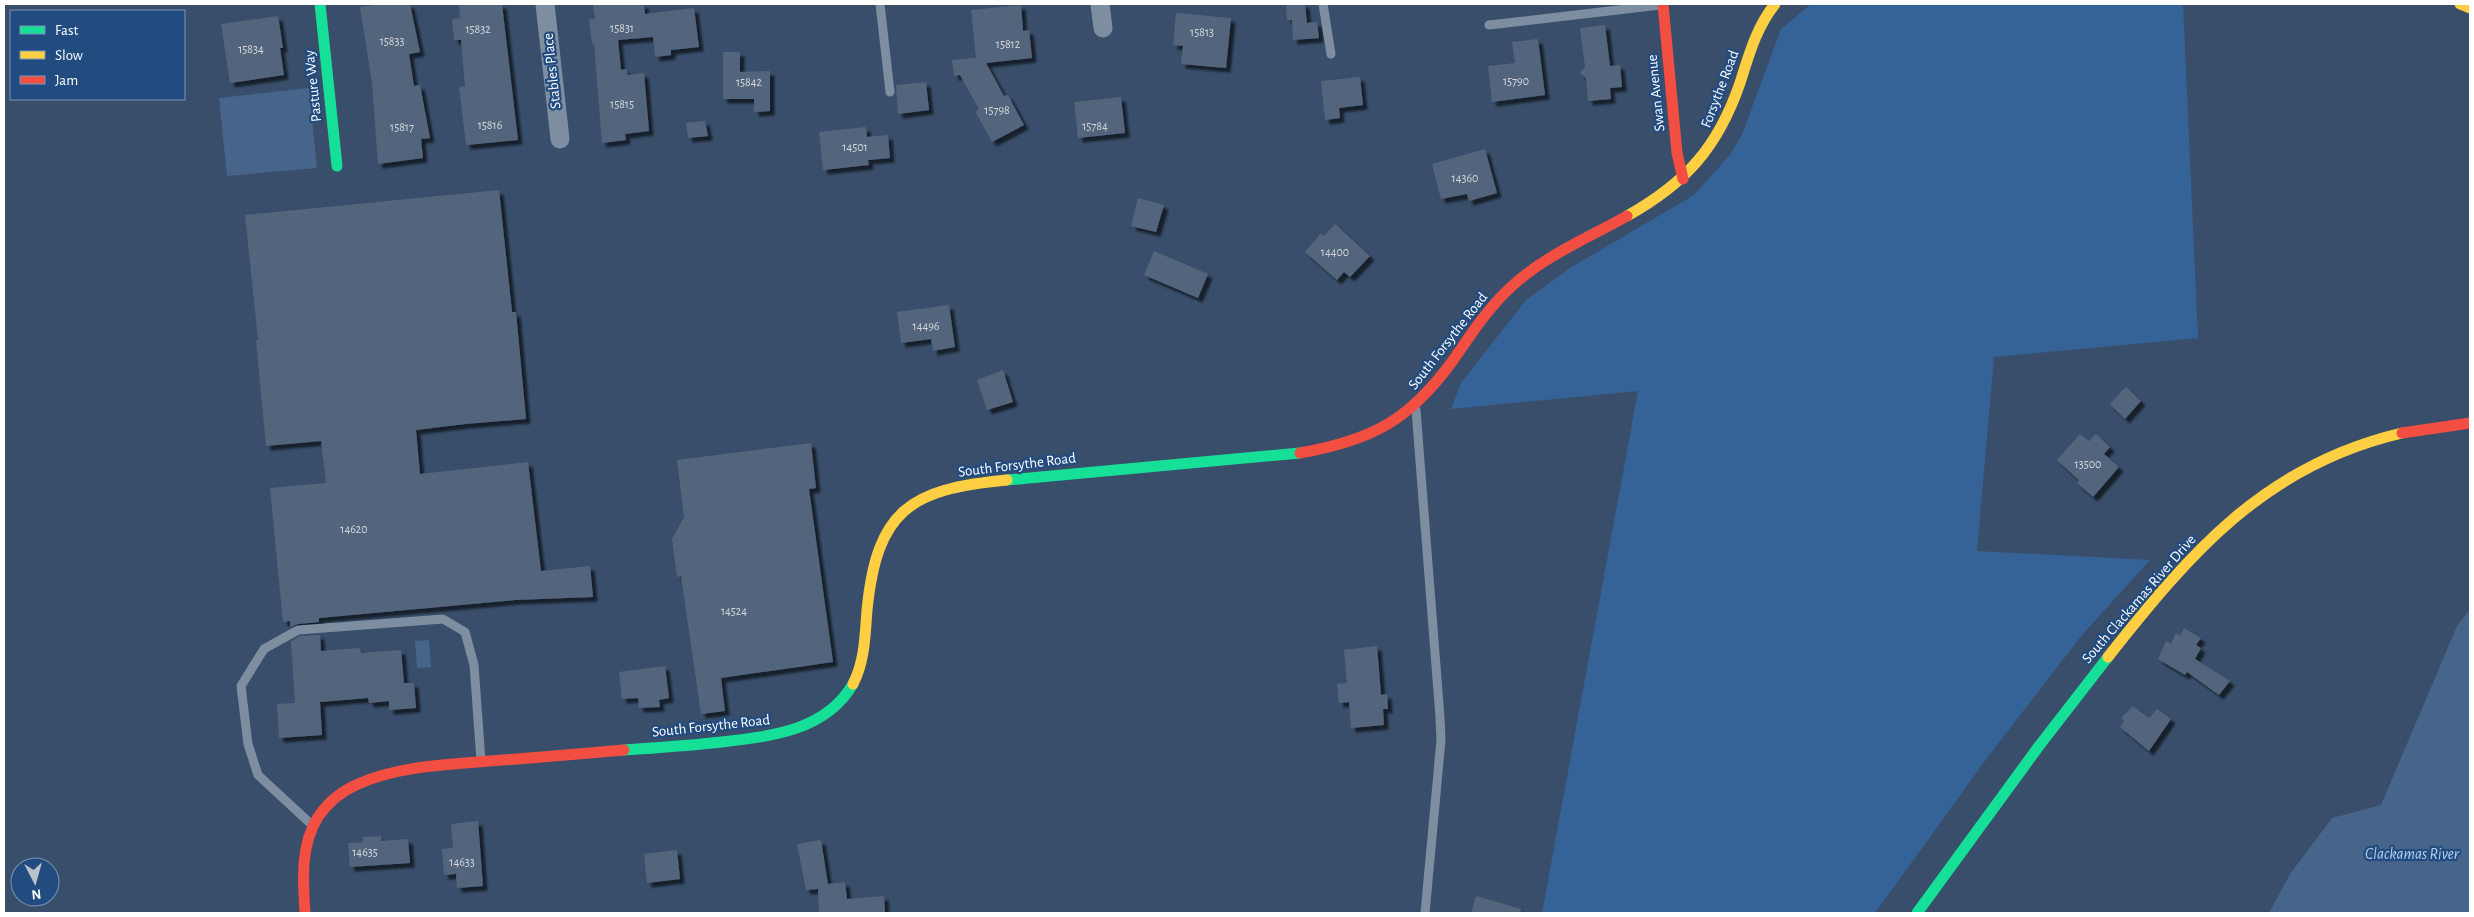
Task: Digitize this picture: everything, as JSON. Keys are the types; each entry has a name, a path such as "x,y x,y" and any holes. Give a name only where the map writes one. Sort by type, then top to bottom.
{"street":[{"name":"Pasture Way","path":"320,4 337,166"},
{"name":"Stables Place","path":"545,4 560,139"},
{"path":"1100,4 1103,28"},
{"name":"Swan Avenue","path":"1663,4 1677,153 1683,179"},
{"name":"Forsythe Road","path":"1683,179 1716,138 1733,102 1760,27 1775,4"},
{"path":"2460,4 2470,8"},
{"name":"South Forsythe Road","path":"305,913 303,864 307,837 312,826 335,798 355,785 399,772 481,762 762,737 817,720 844,698 859,672 865,638 870,576 874,556 890,525 907,508 930,495 975,483 1257,457 1316,448 1372,434 1387,427 1415,405 1437,382 1484,317 1527,273 1573,244 1632,212 1683,179"},
{"name":"South Clackamas River Drive","path":"1917,913 2077,695 2155,599 2200,548 2260,496 2317,463 2384,438 2416,430 2470,424"}],"lane":[{"path":"880,4 890,92"},
{"path":"1324,4 1331,54"},
{"path":"1489,25 1663,4"},
{"path":"1415,405 1441,740 1425,913"},
{"path":"312,826 258,775 248,744 241,686 264,649 298,630 443,619 465,632 474,665 481,762"}],"shaded area":[{"path":"1811,4 2183,4 2198,338 1994,357 1977,551 2150,560 2082,635 1990,754 1875,913 1542,913 1638,391 1451,409 1461,383 1526,300 1570,268 1694,195 1721,165 1732,152 1743,132 1781,29"}],"water":[{"path":"309,88 317,168 227,176 219,98"},
{"name":"Clackamas River","path":"2470,609 2470,913 2269,913 2290,874 2332,818 2381,805 2457,626"},
{"path":"429,640 431,667 417,668 415,641"}],"building":[{"path":"381,4 410,4 420,52 409,54 414,86 420,85 430,138 421,139 423,158 378,164 372,83 360,7"},
{"path":"459,4 502,4 518,140 466,145 459,87 465,86 461,40 454,40 452,19 460,18"},
{"path":"593,4 644,4 645,14 694,8 699,47 671,50 671,55 655,57 653,37 618,40 621,70 627,69 627,75 644,73 649,131 625,134 626,140 602,143 594,43 592,44 589,19 595,19"},
{"path":"1286,4 1305,4 1307,23 1317,22 1319,38 1293,40 1292,20 1287,20"},
{"path":"1021,5 1023,31 1029,30 1032,58 986,63 1004,96 1008,95 1024,125 992,142 975,111 979,109 960,75 954,76 952,60 976,58 971,10"},
{"path":"1176,13 1231,18 1226,68 1181,64 1183,46 1173,45"},
{"path":"278,16 283,48 280,48 284,75 230,83 221,24"},
{"path":"1605,25 1610,66 1620,65 1622,87 1610,88 1611,99 1588,101 1586,78 1580,73 1585,67 1580,28"},
{"path":"1538,39 1545,95 1492,102 1488,66 1515,63 1512,42"},
{"path":"723,52 740,52 740,72 770,71 770,111 754,112 754,99 723,99"},
{"path":"1360,77 1363,105 1339,108 1340,118 1325,120 1321,81"},
{"path":"926,82 929,110 898,114 896,85"},
{"path":"1121,97 1125,133 1078,138 1074,102"},
{"path":"705,121 708,136 688,138 686,123"},
{"path":"866,127 867,137 888,135 890,158 868,160 869,165 823,170 819,132"},
{"path":"1485,149 1497,193 1469,201 1467,194 1441,199 1432,164"},
{"path":"499,190 512,312 516,312 526,419 416,430 420,474 528,462 541,571 590,566 593,597 515,600 319,618 319,622 298,624 290,627 290,621 283,622 270,488 326,483 321,441 266,446 256,340 258,340 245,215"},
{"path":"1138,198 1164,205 1156,232 1131,226"},
{"path":"1335,224 1370,256 1350,277 1344,272 1337,280 1305,252 1321,233 1324,236"},
{"path":"1154,251 1208,274 1198,298 1144,275"},
{"path":"949,305 955,347 933,351 931,339 901,343 897,312"},
{"path":"1003,370 1013,402 987,410 977,380"},
{"path":"2126,387 2141,401 2125,419 2110,404"},
{"path":"2080,434 2089,441 2096,434 2110,447 2104,454 2119,467 2093,497 2077,483 2079,480 2057,460"},
{"path":"811,443 816,488 809,489 833,662 721,678 725,711 701,714 681,576 677,577 672,539 684,517 677,460"},
{"path":"2184,628 2201,638 2196,645 2201,648 2195,659 2230,681 2219,695 2187,672 2185,675 2158,659 2166,641 2171,644 2176,633 2180,636"},
{"path":"320,635 321,651 360,648 361,653 401,650 404,683 414,683 416,708 389,710 389,701 369,703 368,698 320,702 322,735 279,738 277,704 295,703 291,641 300,636"},
{"path":"1377,646 1381,695 1387,694 1388,709 1383,709 1384,725 1351,728 1349,702 1339,703 1337,684 1347,683 1344,650"},
{"path":"665,666 669,698 659,700 660,707 639,708 638,698 622,699 619,672"},
{"path":"2133,706 2149,718 2157,709 2171,719 2149,751 2120,727 2124,721 2121,718"},
{"path":"478,821 483,886 457,888 456,874 444,875 442,849 453,848 451,824"},
{"path":"381,836 381,841 408,839 410,863 350,867 348,843 363,842 363,837"},
{"path":"821,840 828,884 845,882 847,899 884,896 885,913 819,913 818,889 806,890 797,844"},
{"path":"677,850 680,879 647,883 644,854"},
{"path":"1476,896 1521,909 1520,913 1471,913"}],"traffic: fast":[{"path":"320,4 337,166"},
{"path":"1007,480 1300,453"},
{"path":"1917,913 2039,746 2108,657"},
{"path":"624,750 732,741 791,730 809,723 826,713 841,701 853,684"}],"traffic: slow":[{"path":"1627,216 1648,203 1683,176 1710,145 1731,106 1758,32 1775,4"},
{"path":"2460,4 2470,8"},
{"path":"2108,657 2170,582 2201,548 2271,490 2310,467 2353,448 2402,433"},
{"path":"853,684 862,657 872,576 879,549 890,527 904,511 923,499 946,490 1007,480"}],"traffic: jam":[{"path":"1663,4 1677,153 1683,179"},
{"path":"1300,453 1326,448 1369,434 1405,412 1422,398 1438,380 1487,312 1511,287 1552,257 1627,216"},
{"path":"2402,433 2470,423"},
{"path":"305,913 304,864 305,852 312,828 326,806 352,787 389,773 422,767 624,750"}]}
